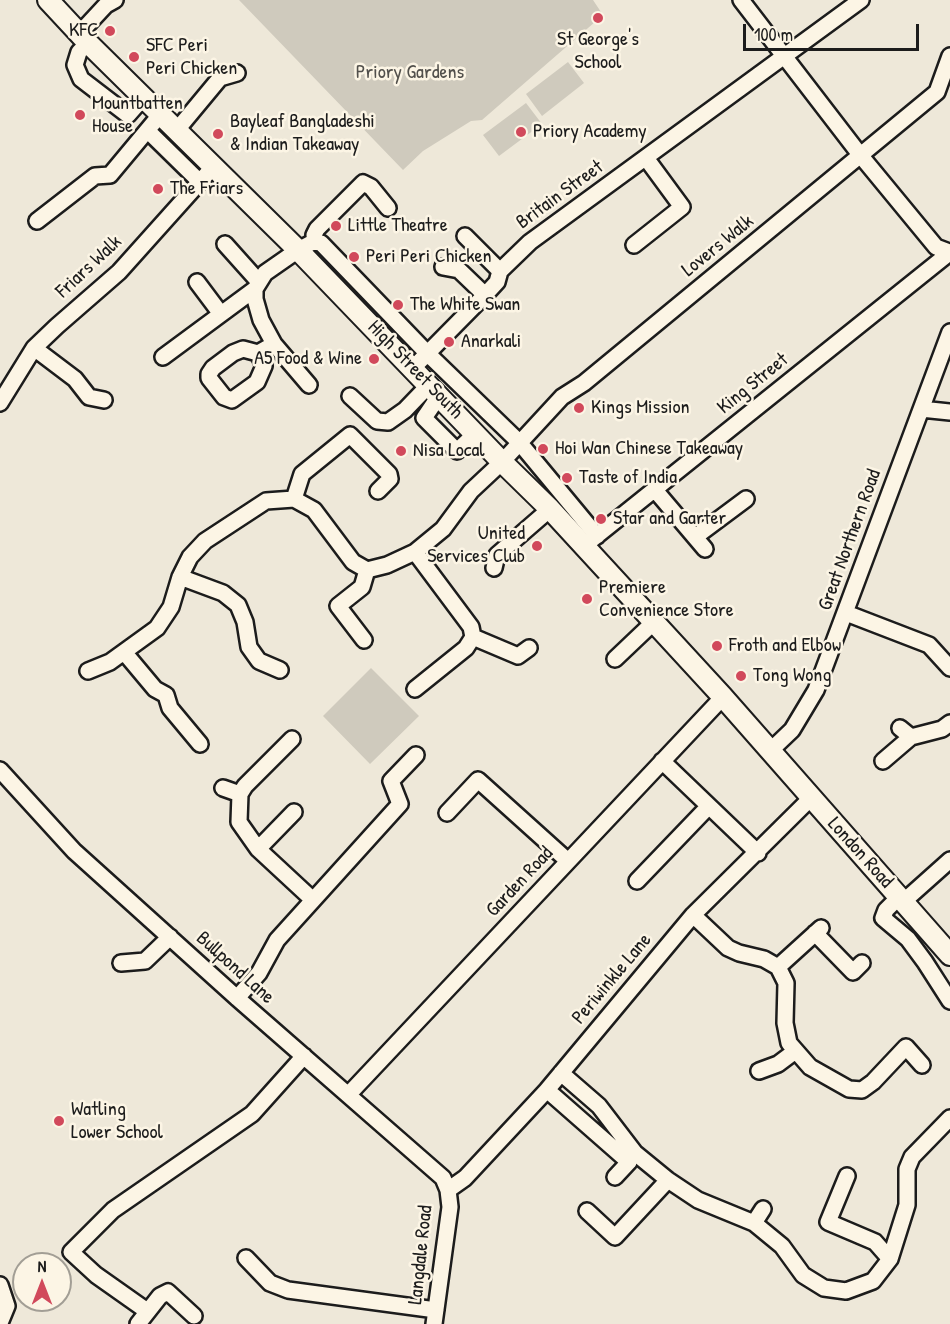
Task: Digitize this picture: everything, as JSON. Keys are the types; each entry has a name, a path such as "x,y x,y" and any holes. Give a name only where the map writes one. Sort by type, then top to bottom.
{"main road":[{"name":"High Street South","path":"48,0 176,131 307,246 413,368 502,462 550,509 590,541 655,621 770,752"},
{"name":"London Road","path":"770,752 950,955"}],"street":[{"path":"115,0 106,5 83,38 75,65 81,80 128,115 143,98"},
{"path":"741,0 861,156 938,249 949,256"},
{"name":"Britain Street","path":"413,368 485,295 496,282 500,271 530,242 861,0"},
{"name":"Lovers Walk","path":"367,570 387,565 415,552 443,529 471,491 502,462 562,397 584,383 937,92 950,56"},
{"path":"176,131 220,78 237,73"},
{"path":"37,221 95,176 111,175 160,115"},
{"path":"148,130 200,182"},
{"path":"634,245 682,207 646,158"},
{"name":"Friars Walk","path":"0,403 34,348 119,272 214,166"},
{"path":"307,246 316,229 363,183 371,187 388,208"},
{"path":"465,236 500,271"},
{"path":"163,357 257,286 265,273 307,246 321,243 428,354 519,442 590,541"},
{"path":"225,244 257,286 255,299 261,320 274,344 309,385"},
{"name":"King Street","path":"590,541 949,256"},
{"path":"443,267 459,270 485,295"},
{"path":"196,282 221,314"},
{"name":"Great Northern Road","path":"770,752 792,730 816,690 950,332"},
{"path":"258,353 274,344"},
{"path":"34,348 75,379 89,397 104,400"},
{"path":"350,396 377,421 388,422 434,391"},
{"path":"434,391 424,418 457,451 476,434"},
{"path":"921,409 950,412"},
{"path":"294,499 302,474 350,435 389,474 390,479 378,491"},
{"path":"655,490 705,549"},
{"path":"88,671 110,662 157,628 171,607 180,577 190,557 205,541 266,501 294,499 314,510 353,562 367,570 362,587 338,606 364,640"},
{"path":"695,537 746,499"},
{"path":"494,568 497,555 550,509"},
{"path":"415,552 471,627 473,637 466,648 415,689"},
{"path":"180,577 223,592 238,605 245,622 249,647 259,661 280,670"},
{"path":"846,613 929,645 950,668"},
{"path":"615,659 655,621"},
{"path":"473,637 518,657 529,648"},
{"path":"124,652 155,689 166,695 170,708 200,744"},
{"name":"Garden Road","path":"348,1095 723,697"},
{"path":"883,761 905,733 942,729 950,723"},
{"path":"292,739 245,786 240,794 239,822 258,849 313,900"},
{"path":"237,998 259,973 277,940 400,804 391,781 416,755"},
{"path":"662,761 758,853"},
{"name":"Bullpond Lane","path":"0,770 74,850 237,998 443,1178 448,1190"},
{"path":"447,813 478,780 568,861"},
{"path":"223,788 240,794"},
{"name":"Periwinkle Lane","path":"448,1190 467,1177 547,1090 693,915 811,798"},
{"path":"637,881 709,806"},
{"path":"258,849 294,812"},
{"path":"950,860 886,910 883,918 908,939 950,1001"},
{"path":"693,915 728,948 739,954 764,958 778,967 786,983 785,1023 789,1043 794,1052 810,1067 849,1089 862,1090 873,1082 906,1047 922,1065"},
{"path":"778,967 818,931 853,972 862,963"},
{"path":"122,963 145,962 170,937"},
{"path":"759,1071 778,1064 794,1052"},
{"path":"147,1311 67,1256 113,1210 252,1114 304,1056"},
{"path":"561,1073 599,1106 635,1153 668,1180 699,1200 754,1223 782,1246 803,1275 824,1288 846,1291 873,1281 890,1259 907,1205 907,1169 912,1158 950,1118"},
{"path":"547,1090 629,1162 615,1177"},
{"path":"847,1176 827,1228 874,1242 890,1259"},
{"path":"587,1210 615,1238 668,1180"},
{"name":"Langdale Road","path":"436,1317 450,1207 448,1190"},
{"path":"754,1223 763,1209"},
{"path":"246,1257 270,1283 288,1290 436,1317"},
{"path":"0,1285 7,1306 3,1323"},
{"path":"138,1324 160,1296 168,1292 194,1316"}],"green space":[{"name":"Priory Gardens","path":"239,0 593,0 603,15 482,120 471,121 423,151 403,170"},
{"path":"568,62 584,83 542,116 526,94"},
{"path":"526,103 542,124 499,156 483,135"},
{"path":"371,668 419,716 370,764 323,716"}],"place":[{"name":"St George's School","path":"598,18"},
{"name":"KFC","path":"110,31"},
{"name":"SFC Peri Peri Chicken","path":"134,57"},
{"name":"Mountbatten House","path":"80,115"},
{"name":"Priory Academy","path":"521,132"},
{"name":"Bayleaf Bangladeshi & Indian Takeaway","path":"218,134"},
{"name":"The Friars","path":"158,189"},
{"name":"Little Theatre","path":"336,226"},
{"name":"Peri Peri Chicken","path":"354,257"},
{"name":"The White Swan","path":"398,305"},
{"name":"Anarkali","path":"449,342"},
{"name":"A5 Food & Wine","path":"374,359"},
{"name":"Kings Mission","path":"579,408"},
{"name":"Hoi Wan Chinese Takeaway","path":"543,449"},
{"name":"Nisa Local","path":"401,451"},
{"name":"Taste of India","path":"567,478"},
{"name":"Star and Garter","path":"601,519"},
{"name":"United Services Club","path":"537,546"},
{"name":"Premiere Convenience Store","path":"587,599"},
{"name":"Froth and Elbow","path":"717,646"},
{"name":"Tong Wong","path":"741,676"},
{"name":"Watling Lower School","path":"59,1121"}]}
